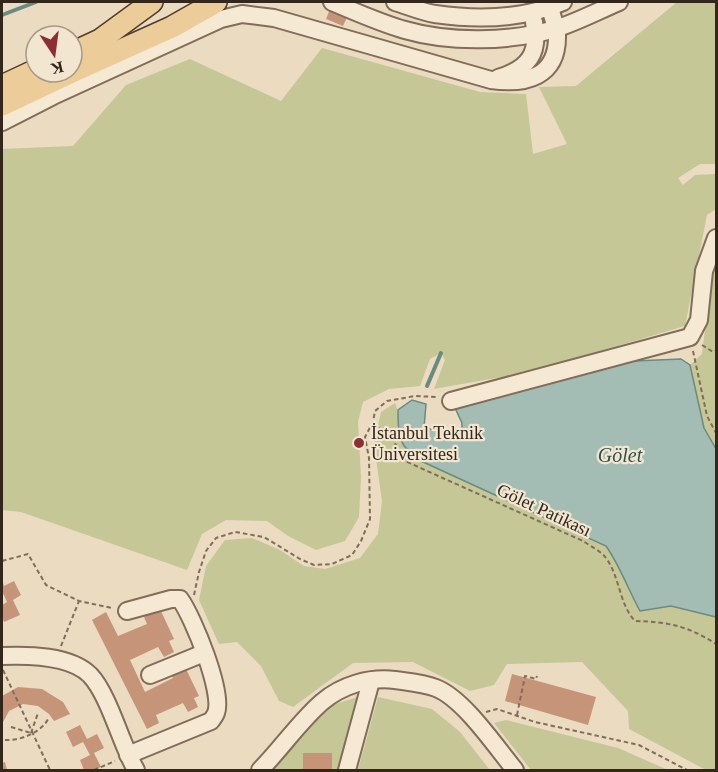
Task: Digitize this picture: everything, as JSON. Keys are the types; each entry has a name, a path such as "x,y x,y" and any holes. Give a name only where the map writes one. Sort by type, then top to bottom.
{"main road":[{"path":"84,47 100,40 152,2"},
{"path":"84,67 172,27 216,2"},
{"path":"2,86 24,76"},
{"path":"2,105 47,84"}],"lane":[{"path":"332,2 393,26 430,36 463,39 500,38 555,29 619,2"},
{"path":"2,122 53,96 221,19 242,14 274,18 491,80 510,83 529,80 541,74 552,61 557,36 556,4 532,12 480,17 433,14 396,2"},
{"path":"491,80 512,74 527,64 533,53 536,33 532,12"},
{"path":"451,401 690,337 699,320 704,271 717,238"},
{"path":"127,611 171,599 180,599 188,610 204,652 217,698 217,712 211,721 128,754"},
{"path":"150,675 204,652"},
{"path":"2,656 28,655 66,661 89,674 100,691 136,771"},
{"path":"260,771 322,703 342,688 383,679 437,688 472,716 515,771"},
{"path":"347,771 371,681"}],"path":[{"path":"690,337 707,416 717,433"},
{"path":"192,602 206,551 216,538 235,532 264,537 314,565 332,564 352,555 370,519 369,458 366,437 375,411 387,401 415,396 436,397 451,401"},
{"name":"Gölet Patikası","path":"373,422 393,440 405,461 583,541 605,556 617,577 627,612 635,621 675,624 697,632 717,644"},
{"path":"2,561 28,554 46,585 79,602 127,611"},
{"path":"56,660 79,602"},
{"path":"2,668 50,771"},
{"path":"517,716 525,676 536,679 537,676"},
{"path":"472,716 497,709 535,722 639,745 687,771"},
{"path":"31,733 38,713"},
{"path":"5,740 13,740 31,733 44,726 49,717"},
{"path":"11,727 31,733"},
{"path":"94,771 128,754"}],"green space":[{"path":"677,2 716,2 716,164 700,164 678,178 683,185 695,175 716,174 716,209 707,215 685,326 529,372 434,389 445,360 441,353 430,359 420,386 389,389 363,402 358,422 361,477 359,517 345,541 316,550 288,536 267,521 226,520 202,534 187,570 21,512 2,510 2,149 73,146 126,85 190,59 281,101 322,48 480,92 526,94 533,154 567,144 539,87 576,86"},
{"path":"716,259 716,449 704,428 690,365 702,354"},
{"path":"395,403 398,412 399,435 411,453 421,461 606,546 640,611 671,606 716,617 716,770 706,770 629,729 628,711 582,662 507,664 494,685 470,691 413,662 353,663 293,707 279,701 261,666 237,642 219,644 199,600 206,566 225,540 252,538 280,550 304,566 325,569 360,558 378,534 382,501 374,444 381,412"},
{"path":"361,696 343,770 270,770 272,765 329,706"},
{"path":"378,697 432,709 460,732 490,770 358,770"},
{"path":"506,720 618,748 668,770 531,770 494,723"}],"water":[{"name":"Gölet","path":"681,359 690,365 704,428 716,449 716,617 671,606 640,611 606,546 421,461 408,450 399,434 398,410 412,400 426,404 424,428 462,435 462,423 455,408 634,361"}],"building":[{"path":"333,2 354,2 343,26 326,19"},
{"path":"2,580 4,586 14,581 21,595 13,600 20,615 4,622 2,605 7,602 2,591"},
{"path":"160,609 174,639 169,641 174,652 164,657 158,647 130,660 145,692 173,678 171,675 186,669 199,696 194,698 198,707 188,712 183,703 156,715 159,723 147,729 92,620 106,612 118,636 147,624 144,617"},
{"path":"512,674 596,697 588,725 505,701"},
{"path":"18,687 42,689 63,702 70,714 54,721 38,706 23,704 9,711 2,724 2,696"},
{"path":"80,725 87,739 97,734 104,748 94,753 101,767 94,770 84,770 80,760 90,755 83,742 73,747 66,732"},
{"path":"303,753 332,753 332,770 303,770"},
{"path":"5,762 7,770 2,770 2,763"}],"waterway":[{"path":"2,15 36,2"},
{"path":"427,386 441,353"}],"place":[{"name":"İstanbul Teknik Üniversitesi","path":"359,443"}]}
